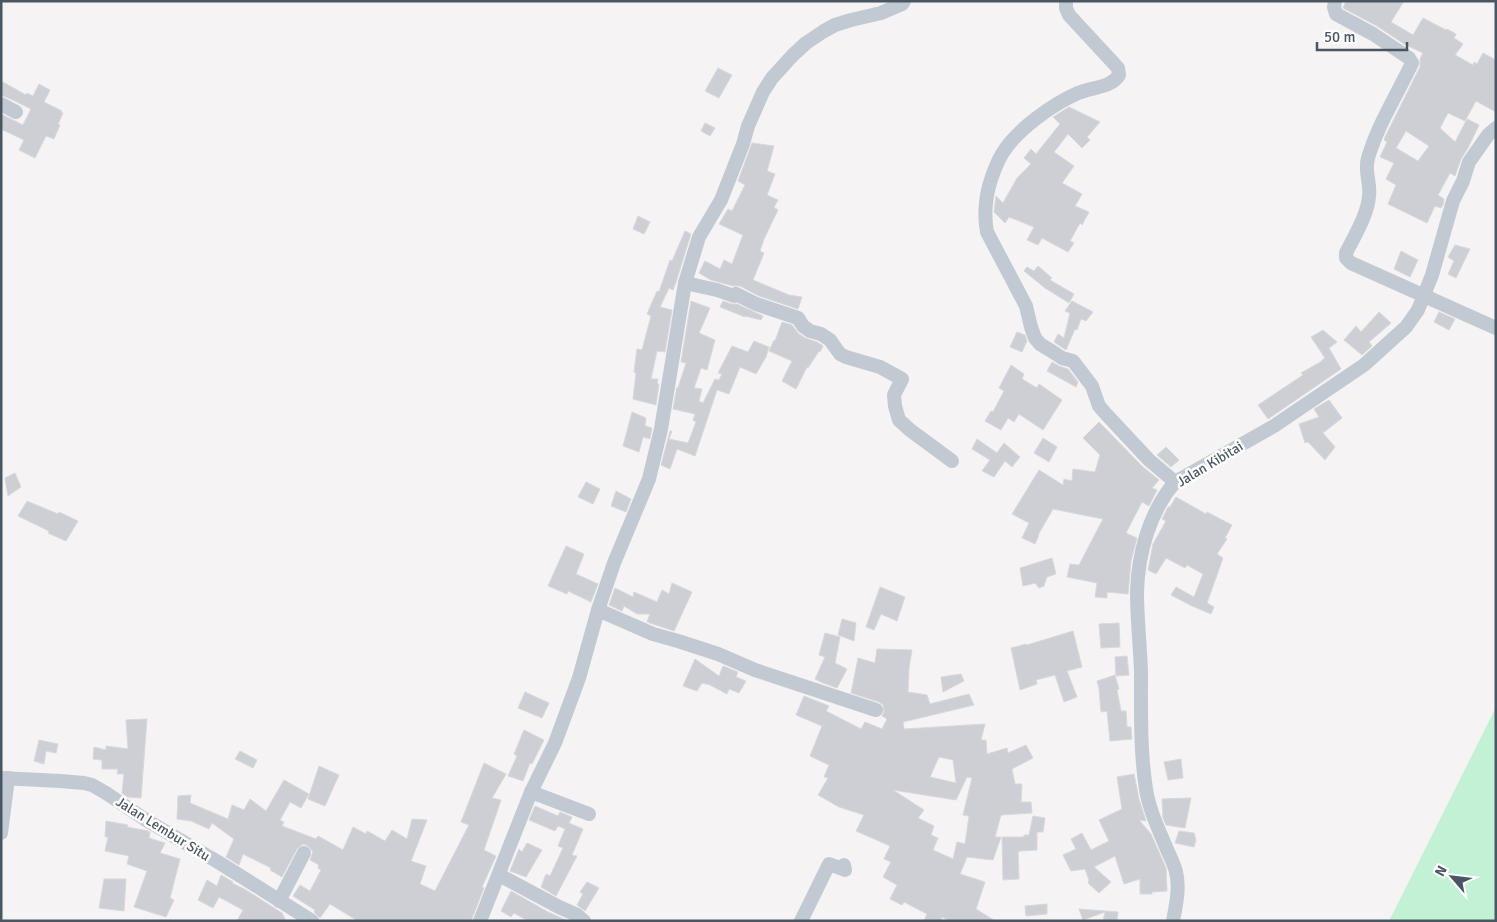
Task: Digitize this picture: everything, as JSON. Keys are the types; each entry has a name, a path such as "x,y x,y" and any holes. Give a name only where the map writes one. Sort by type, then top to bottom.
{"street":[{"path":"480,921 531,792 556,743 579,678 598,610 614,564 649,479 661,429 685,283 699,237 722,200 755,108 772,78 806,42 835,25 881,14 902,4 904,1"},
{"path":"1066,1 1069,15 1118,68 1119,75 1112,83 1082,92 1050,109 1024,128 1009,144 996,166 986,197 985,220 987,232 1026,306 1031,327 1040,344 1062,358 1073,361 1092,386 1100,406 1106,414 1149,460 1176,482"},
{"path":"1335,1 1336,14 1381,39 1409,58 1412,63 1388,108 1372,147 1366,170 1370,193 1368,207 1346,253 1346,258 1351,263 1496,328"},
{"path":"1,104 16,112"},
{"name":"Jalan Kibitai","path":"1174,921 1178,883 1176,870 1155,820 1146,790 1142,742 1137,591 1140,563 1146,536 1162,499 1176,482 1274,426 1364,365 1406,327 1418,310 1424,295 1438,258 1454,201 1464,181 1469,162 1488,135 1496,128"},
{"path":"685,283 734,296 736,294 756,304 798,318 803,326 810,331 821,334 830,340 840,354 895,374 902,379 894,395 899,420 952,461"},
{"path":"598,610 653,634 702,648 756,670 876,710"},
{"path":"1,833 4,778"},
{"name":"Jalan Lembur Situ","path":"4,778 92,785 160,829 218,862 312,921"},
{"path":"531,792 589,814"},
{"path":"279,901 304,853"},
{"path":"801,921 829,864 845,870 844,865"},
{"path":"499,875 577,915 584,921"}],"green space":[{"path":"1496,707 1496,921 1389,921"}],"building":[{"path":"1346,1 1404,1 1391,22 1413,35 1423,18 1456,34 1454,38 1463,44 1455,55 1473,65 1474,62 1477,64 1483,53 1496,60 1496,112 1476,101 1465,121 1448,113 1440,128 1455,142 1467,119 1479,125 1461,159 1455,176 1450,173 1438,195 1444,199 1443,205 1441,208 1435,206 1427,223 1388,204 1396,185 1386,179 1394,163 1380,157 1387,142 1384,140 1385,137 1420,67 1420,59 1423,53 1343,8","holes":["1406,131 1429,146 1418,161 1396,148"]},
{"path":"718,68 732,75 719,98 705,91"},
{"path":"1,81 26,95 27,93 33,96 39,84 50,90 44,102 63,113 54,139 46,136 35,158 19,150 24,140 1,129 1,114 23,125 31,109 1,95"},
{"path":"1069,107 1100,122 1087,137 1090,140 1082,148 1068,134 1054,152 1074,166 1062,183 1082,194 1075,206 1089,212 1070,241 1074,243 1068,252 1042,238 1038,245 1027,240 1034,227 1009,217 1005,223 994,212 996,196 1003,203 1017,178 1031,164 1024,158 1031,149 1036,154 1060,124 1053,117"},
{"path":"705,123 715,128 710,136 701,131"},
{"path":"752,143 774,146 767,171 775,174 767,195 778,200 774,207 778,210 764,239 760,251 764,253 753,280 789,295 802,297 798,309 759,296 740,286 711,280 699,273 705,261 720,269 724,260 732,264 743,235 719,224 728,209 732,211 745,185 738,181"},
{"path":"638,216 650,222 644,234 633,229"},
{"path":"685,231 691,234 676,282 673,290 669,288 660,307 672,310 665,352 657,351 651,379 658,379 657,384 659,384 656,405 633,399 637,349 642,350 651,316 647,314 657,291 659,292 670,260 672,261"},
{"path":"1455,245 1470,249 1456,278 1448,274 1454,261 1448,257"},
{"path":"1401,251 1418,260 1410,277 1394,269"},
{"path":"1038,266 1052,278 1050,280 1074,294 1069,303 1045,288 1024,271 1027,267 1034,271"},
{"path":"691,301 710,308 699,333 715,340 707,370 701,368 694,388 702,389 699,401 703,403 715,379 719,380 722,374 718,373 732,346 748,352 754,341 769,347 766,357 756,374 740,367 729,394 717,390 695,456 677,449 670,469 661,465 670,431 672,431 669,439 688,443 696,422 693,420 695,414 673,409 677,387 686,363 681,362"},
{"path":"723,301 737,304 763,316 761,320 745,317 720,307"},
{"path":"1072,301 1093,312 1086,321 1081,319 1066,350 1054,342 1058,334 1064,338 1070,313 1065,311"},
{"path":"1379,312 1391,323 1369,342 1372,346 1362,355 1344,340 1356,326 1361,332"},
{"path":"1439,312 1455,319 1449,330 1434,322"},
{"path":"782,322 792,325 805,338 823,346 807,367 796,389 782,381 792,361 769,351"},
{"path":"1323,330 1337,342 1329,348 1341,369 1268,419 1258,405 1303,375 1301,373 1325,358 1311,337"},
{"path":"1017,332 1025,335 1027,341 1022,352 1010,347"},
{"path":"1052,362 1068,369 1078,382 1076,387 1047,371"},
{"path":"1011,365 1024,374 1022,379 1037,388 1039,384 1062,400 1043,430 1019,414 1014,422 1008,418 1001,430 985,421 991,411 993,412 1004,391 999,388"},
{"path":"1329,400 1342,418 1323,433 1335,447 1325,460 1308,442 1305,443 1299,424 1319,417 1314,409"},
{"path":"632,412 646,418 645,426 652,428 650,439 643,437 639,452 623,446"},
{"path":"1099,422 1143,467 1159,480 1152,488 1157,490 1149,506 1142,502 1126,533 1137,538 1131,561 1128,594 1107,592 1107,598 1095,597 1097,583 1067,577 1070,564 1079,565 1103,519 1053,509 1035,544 1022,538 1029,523 1012,514 1039,470 1063,485 1064,479 1072,481 1073,469 1095,472 1100,455 1083,438"},
{"path":"1043,438 1057,447 1049,462 1034,453"},
{"path":"977,439 997,453 1004,443 1020,457 1012,467 1005,461 994,477 982,471 990,460 972,449"},
{"path":"1166,447 1179,460 1171,467 1157,455"},
{"path":"15,473 21,487 8,496 5,478"},
{"path":"586,482 600,489 593,504 578,497"},
{"path":"616,491 631,499 626,512 611,506"},
{"path":"1176,497 1206,514 1207,512 1232,525 1225,538 1227,539 1217,554 1223,558 1207,603 1214,607 1211,614 1171,595 1176,587 1194,597 1203,574 1187,565 1185,568 1166,558 1156,574 1148,570 1153,544 1166,521 1162,519"},
{"path":"27,501 78,521 66,541 18,516"},
{"path":"566,546 584,554 576,574 598,584 591,602 568,591 567,594 548,586"},
{"path":"1052,558 1056,574 1047,577 1044,586 1039,588 1035,583 1023,586 1020,568"},
{"path":"672,583 692,592 674,631 647,622 650,614 637,614 624,606 622,611 609,605 615,588 633,597 634,592 657,602 662,590 669,594"},
{"path":"880,587 905,597 897,621 881,614 874,630 866,627"},
{"path":"842,619 856,623 854,641 838,635"},
{"path":"1119,623 1120,647 1101,648 1099,624"},
{"path":"1073,631 1082,667 1067,671 1077,697 1064,702 1055,675 1036,680 1037,684 1020,690 1011,648"},
{"path":"825,633 840,637 835,663 847,669 837,688 815,679 825,657 819,655"},
{"path":"877,649 912,650 908,692 927,695 930,704 969,694 974,705 903,722 904,729 985,724 981,740 986,740 987,754 1007,748 1008,753 1026,745 1033,758 1012,769 1015,784 1022,784 1021,802 1031,802 1032,813 1001,815 995,837 1001,837 993,860 967,857 960,874 985,882 976,909 995,921 950,921 942,917 941,921 924,921 927,914 904,902 902,905 890,899 897,885 883,877 891,862 884,859 890,846 856,831 864,815 839,807 818,795 828,778 824,777 829,765 810,756 822,726 796,715 804,696 829,706 826,711 861,729 865,722 882,729 887,719 882,716 884,712 883,705 851,693 858,658 875,663","holes":["939,757 953,760 956,783 930,777","967,777 972,778 963,815 969,816 965,844 957,842 953,859 933,850 938,838 931,835 934,826 918,818 924,810 893,790 956,800"]},
{"path":"1127,656 1129,675 1116,676 1115,657"},
{"path":"695,659 719,676 723,666 738,672 736,677 746,681 739,693 729,689 727,694 702,683 697,691 683,686"},
{"path":"961,674 964,681 943,692 941,677"},
{"path":"1115,675 1119,689 1117,690 1121,711 1126,711 1127,727 1131,727 1132,739 1110,741 1107,711 1101,712 1097,681"},
{"path":"525,692 549,703 542,718 518,708"},
{"path":"147,719 141,798 128,797 122,793 124,774 117,774 118,769 102,769 102,760 93,759 94,747 106,750 106,746 128,749 126,720"},
{"path":"524,730 544,740 532,764 530,763 523,781 508,776 517,756 514,754"},
{"path":"39,740 58,744 56,753 46,751 44,764 34,761"},
{"path":"240,751 257,760 253,768 235,759"},
{"path":"1181,759 1183,778 1168,780 1164,762"},
{"path":"484,763 506,774 492,798 501,800 484,850 496,856 482,887 484,888 471,921 358,921 330,904 320,918 314,912 315,910 293,896 300,885 310,891 321,870 318,868 319,865 310,860 313,852 308,846 303,844 297,849 282,877 270,870 271,868 243,854 239,865 226,857 234,839 212,823 209,829 191,821 177,819 178,796 191,795 190,803 228,819 232,805 244,810 250,799 266,811 284,780 309,794 301,808 290,802 280,820 284,822 282,826 316,839 318,836 343,850 353,827 366,834 367,831 385,841 392,830 407,839 412,819 427,820 411,861 426,866 420,884 435,891 469,825 461,822"},
{"path":"319,766 339,775 325,806 308,799"},
{"path":"1134,774 1146,821 1139,820 1151,834 1166,868 1167,891 1140,894 1140,879 1124,884 1115,856 1094,867 1111,882 1099,893 1088,883 1089,880 1085,869 1071,871 1063,855 1076,849 1071,839 1082,833 1091,850 1109,841 1099,820 1122,809 1117,777"},
{"path":"1191,798 1185,828 1166,825 1163,818 1162,799"},
{"path":"535,806 558,816 560,812 572,817 569,823 583,829 572,855 577,856 556,896 541,887 546,874 550,876 563,848 558,846 565,829 558,826 555,831 529,820"},
{"path":"1033,816 1045,818 1043,832 1037,832 1037,850 1018,852 1019,879 1003,880 1002,837 1024,837 1024,835 1029,835"},
{"path":"106,821 150,832 149,838 165,843 160,853 180,859 170,898 174,900 166,917 134,907 147,871 127,864 129,856 105,851 108,837 105,837"},
{"path":"1179,831 1194,833 1196,840 1194,847 1175,843"},
{"path":"527,843 542,850 526,877 510,871 519,849 522,852"},
{"path":"221,875 282,913 286,921 237,921 243,910 219,897 213,908 198,900 207,880 217,886"},
{"path":"104,879 126,879 124,911 99,908"},
{"path":"587,882 599,888 585,911 577,905 583,894 580,892"},
{"path":"511,891 568,921 528,921 514,913 511,917 501,911"},
{"path":"1047,904 1047,914 1026,916 1025,906"},
{"path":"1079,909 1118,912 1117,921 1103,921 1105,912 1083,920"}]}
